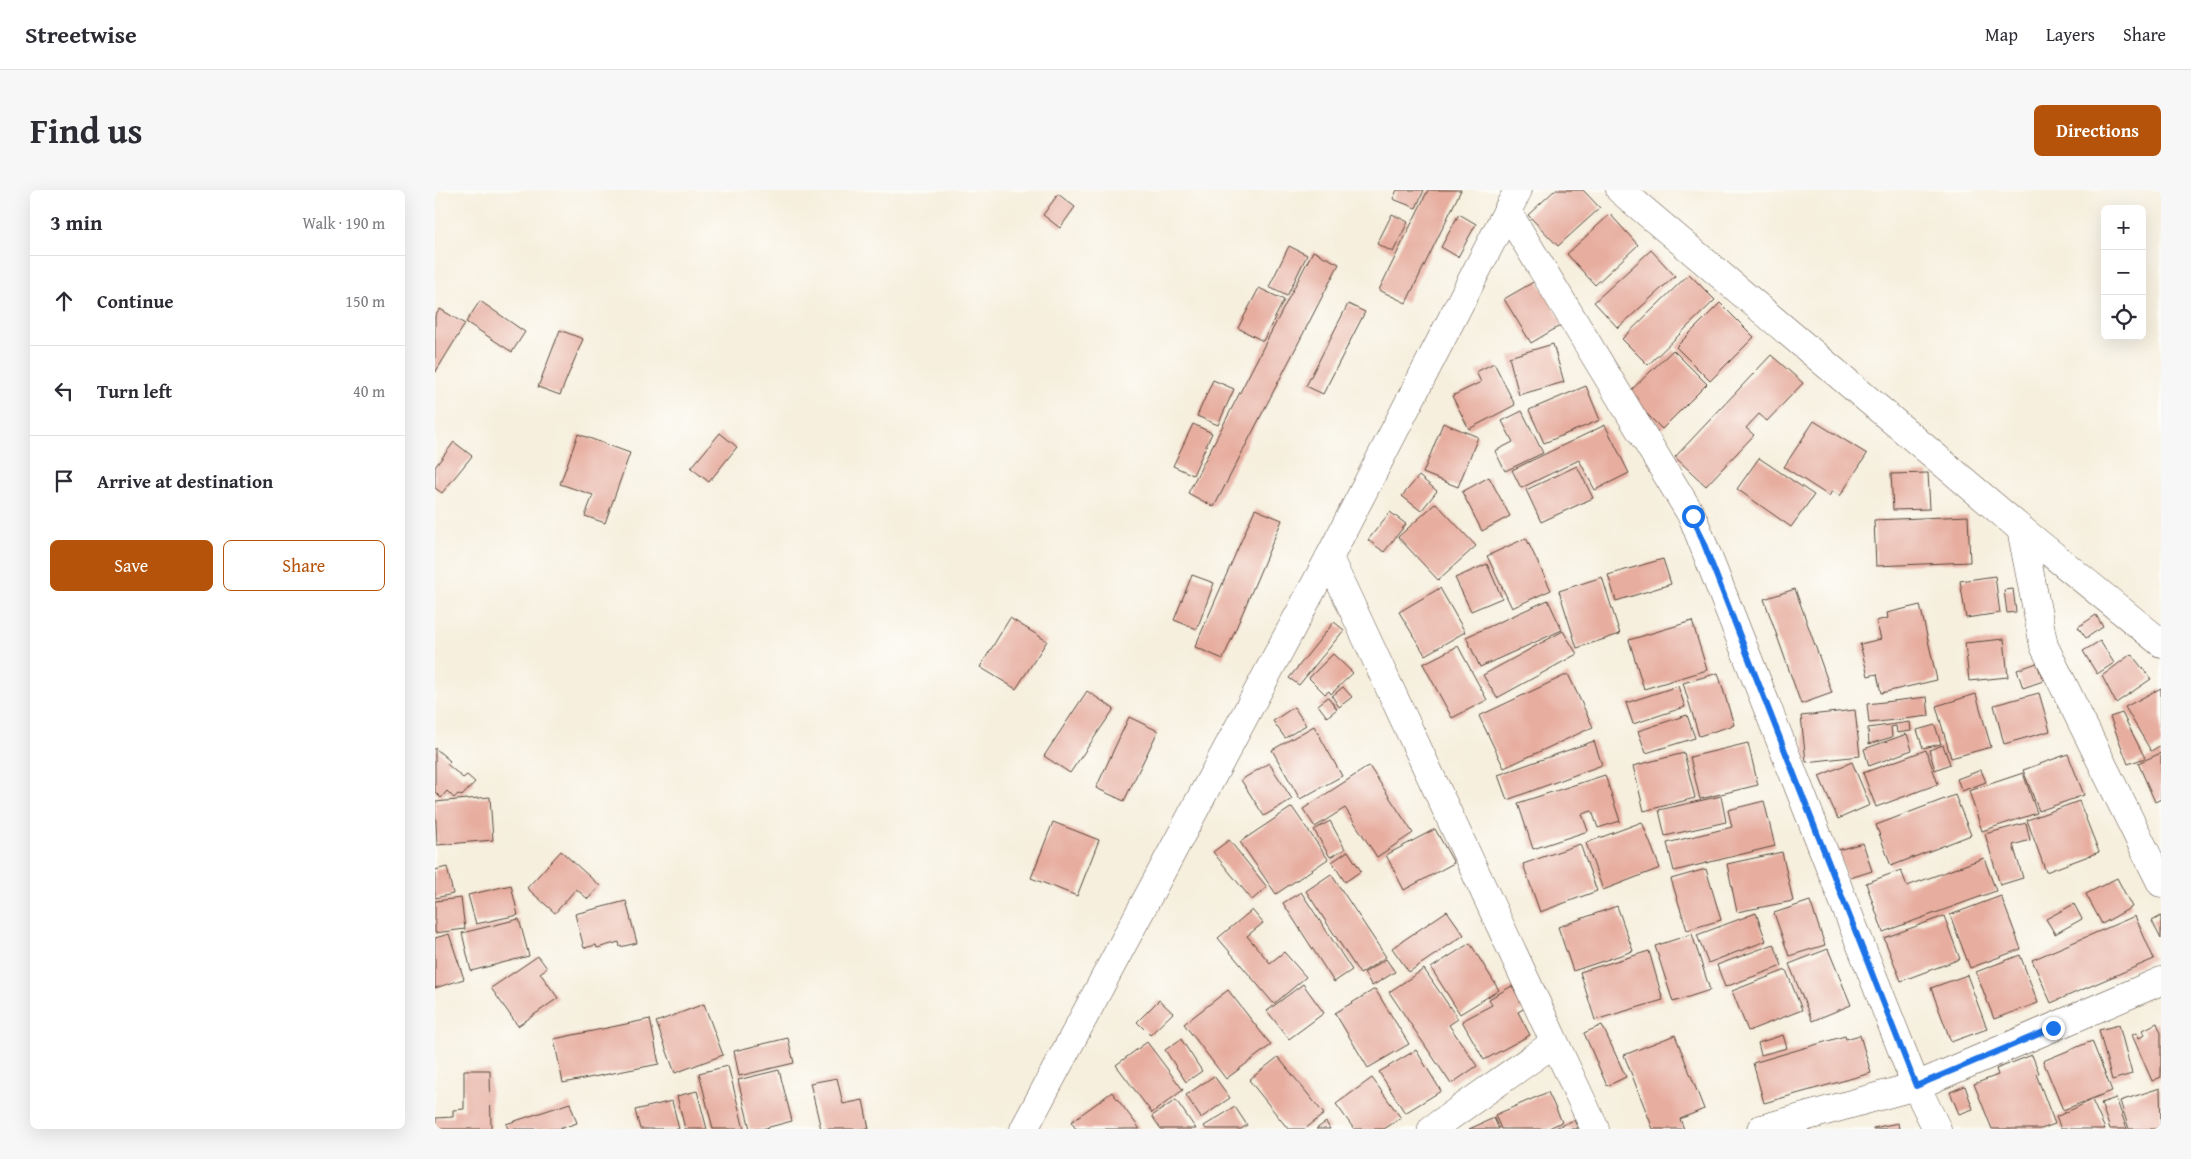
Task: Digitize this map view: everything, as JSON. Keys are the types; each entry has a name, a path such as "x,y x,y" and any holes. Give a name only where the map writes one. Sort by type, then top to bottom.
{"street":[{"path":"1620,190 2021,529 2161,643"},
{"path":"1024,1129 1329,558 1512,200"},
{"path":"1512,200 1693,516 1916,1086 1937,1129"},
{"path":"2021,529 2044,646 2161,883"},
{"path":"1329,558 1595,1129"},
{"path":"1761,1129 1916,1086 2161,981"},
{"path":"1432,1129 1554,1043"}],"building":[{"path":"1397,190 1424,190 1416,208 1393,199"},
{"path":"1428,190 1461,190 1406,303 1379,290"},
{"path":"1555,190 1583,190 1600,208 1558,246 1528,215"},
{"path":"1058,194 1075,207 1060,228 1043,215"},
{"path":"1392,214 1408,222 1393,252 1377,244"},
{"path":"1459,214 1476,224 1458,257 1441,247"},
{"path":"1610,214 1638,245 1595,285 1567,254"},
{"path":"1289,246 1307,255 1287,296 1269,287"},
{"path":"1651,250 1675,276 1618,328 1594,302"},
{"path":"1313,251 1339,264 1214,507 1188,493"},
{"path":"1689,274 1715,300 1648,365 1622,339"},
{"path":"1537,280 1563,324 1531,343 1504,299"},
{"path":"1259,288 1284,300 1263,341 1238,328"},
{"path":"480,301 525,332 512,352 466,322"},
{"path":"1720,303 1754,337 1710,381 1676,347"},
{"path":"1348,304 1365,312 1323,394 1306,386"},
{"path":"440,309 465,324 435,373 435,316"},
{"path":"560,330 583,339 560,395 538,387"},
{"path":"1553,344 1564,382 1519,395 1509,357"},
{"path":"1673,350 1707,384 1662,429 1627,394"},
{"path":"1771,355 1803,383 1767,421 1759,414 1746,428 1754,435 1706,486 1675,457"},
{"path":"1494,363 1515,405 1469,429 1452,396 1481,382 1476,372"},
{"path":"1213,380 1234,389 1218,425 1197,416"},
{"path":"1586,386 1600,420 1544,443 1529,410"},
{"path":"1522,411 1543,453 1505,471 1495,451 1513,442 1502,421"},
{"path":"1814,421 1867,454 1840,496 1832,491 1829,496 1784,467"},
{"path":"1443,423 1478,437 1458,487 1423,473"},
{"path":"1193,424 1212,433 1193,475 1173,466"},
{"path":"1605,425 1629,473 1595,490 1579,460 1521,488 1512,470"},
{"path":"720,433 737,447 709,482 691,468"},
{"path":"578,434 630,453 605,523 585,516 593,495 560,484"},
{"path":"454,442 472,456 442,493 435,488 435,467"},
{"path":"1759,458 1814,495 1791,527 1737,489"},
{"path":"1577,466 1593,498 1541,522 1526,490"},
{"path":"1928,473 1930,509 1893,510 1891,474"},
{"path":"1419,476 1437,491 1421,511 1402,496"},
{"path":"1489,477 1510,516 1482,531 1462,492"},
{"path":"1436,503 1476,546 1438,580 1398,537"},
{"path":"1255,509 1282,520 1223,659 1195,647"},
{"path":"1390,512 1406,524 1384,552 1368,540"},
{"path":"1968,516 1970,562 1876,566 1874,520"},
{"path":"1526,538 1551,590 1512,608 1487,556"},
{"path":"1663,559 1671,584 1616,601 1608,575"},
{"path":"1487,564 1502,598 1471,611 1455,578"},
{"path":"1192,575 1214,583 1197,629 1174,620"},
{"path":"1995,576 2000,613 1966,618 1960,581"},
{"path":"1602,577 1620,634 1577,648 1559,591"},
{"path":"1440,588 1465,632 1425,655 1399,612"},
{"path":"1795,589 1832,693 1801,704 1764,599"},
{"path":"2013,589 2016,612 2007,613 2004,590"},
{"path":"1548,600 1562,630 1480,667 1466,637"},
{"path":"1920,605 1937,680 1881,693 1877,674 1868,676 1860,644 1881,639 1876,621 1888,618 1887,613"},
{"path":"2096,615 2103,627 2086,638 2078,627"},
{"path":"1010,618 1047,641 1016,689 980,667"},
{"path":"1692,621 1707,670 1644,689 1629,640"},
{"path":"1334,622 1344,630 1299,685 1289,678"},
{"path":"1563,631 1577,654 1497,698 1483,675"},
{"path":"2004,639 2008,677 1969,681 1965,643"},
{"path":"2100,641 2114,663 2097,674 2083,651"},
{"path":"1458,646 1487,700 1452,718 1423,664"},
{"path":"1333,654 1353,673 1331,694 1329,691 1325,694 1309,678"},
{"path":"2131,654 2151,679 2116,703 2102,676"},
{"path":"2037,663 2043,681 2023,688 2017,670"},
{"path":"1718,673 1734,725 1699,736 1683,683"},
{"path":"1568,674 1593,727 1504,768 1479,716"},
{"path":"1678,686 1685,707 1633,724 1626,703"},
{"path":"1343,687 1352,697 1339,707 1332,696"},
{"path":"2161,688 2161,745 2151,751 2125,707"},
{"path":"1087,691 1114,709 1070,773 1044,756"},
{"path":"2039,693 2050,731 2004,744 1994,705"},
{"path":"1976,694 1991,747 1951,758 1936,706"},
{"path":"1328,697 1337,709 1327,717 1318,705"},
{"path":"1927,697 1929,716 1869,723 1867,704"},
{"path":"1294,707 1306,725 1285,738 1273,721"},
{"path":"1855,710 1860,756 1806,762 1801,716"},
{"path":"2122,713 2145,758 2128,764 2110,717"},
{"path":"1687,715 1695,738 1646,753 1638,731"},
{"path":"1129,717 1158,731 1124,801 1096,788"},
{"path":"1910,722 1911,731 1897,733 1896,726 1891,727 1892,737 1869,744 1868,728"},
{"path":"1935,725 1941,744 1923,748 1917,730"},
{"path":"1314,726 1342,776 1300,799 1272,750"},
{"path":"1907,734 1912,750 1869,766 1864,749"},
{"path":"1594,741 1602,765 1507,800 1498,775"},
{"path":"1748,743 1758,785 1700,799 1690,757"},
{"path":"1943,745 1950,764 1935,770 1929,750"},
{"path":"435,748 450,761 447,764 463,778 467,775 475,782 462,796 458,794 454,798 447,791 441,798 435,792"},
{"path":"1926,750 1938,784 1876,807 1863,773"},
{"path":"1684,753 1695,798 1644,811 1633,766"},
{"path":"2161,753 2161,799 2155,802 2138,763"},
{"path":"2068,754 2084,795 2039,811 2023,770"},
{"path":"1852,762 1870,805 1838,819 1819,776"},
{"path":"1269,763 1292,799 1264,816 1241,780"},
{"path":"1369,766 1413,833 1377,857 1345,808 1315,827 1303,809"},
{"path":"1981,770 1986,782 1962,791 1957,779"},
{"path":"2023,773 2037,813 1982,831 1969,791"},
{"path":"1605,775 1620,821 1598,828 1592,811 1582,814 1588,831 1533,849 1518,803"},
{"path":"1955,795 1971,835 1891,866 1876,825"},
{"path":"1721,796 1726,822 1665,836 1659,810"},
{"path":"490,797 493,840 437,845 435,802"},
{"path":"1764,801 1775,846 1674,871 1667,843 1732,827 1728,810"},
{"path":"2079,801 2099,852 2046,872 2027,820"},
{"path":"1292,807 1328,859 1276,894 1240,842"},
{"path":"1330,821 1345,849 1330,857 1314,830"},
{"path":"1053,822 1099,840 1077,896 1031,878"},
{"path":"1642,822 1660,868 1603,890 1586,843"},
{"path":"2026,823 2030,840 2013,845 2023,878 2000,885 1985,834"},
{"path":"1435,829 1454,863 1404,890 1386,855"},
{"path":"1229,840 1267,887 1252,900 1213,852"},
{"path":"1863,843 1872,871 1847,879 1838,850"},
{"path":"1580,844 1597,891 1540,912 1523,864"},
{"path":"561,851 600,886 588,899 576,889 555,913 527,888"},
{"path":"1348,851 1361,871 1345,882 1332,862"},
{"path":"1782,852 1793,901 1737,912 1727,864"},
{"path":"1984,858 1996,891 1883,932 1866,883 1901,870 1907,886"},
{"path":"447,867 453,894 435,898 435,870"},
{"path":"1706,869 1721,920 1687,930 1671,879"},
{"path":"1331,874 1386,957 1360,974 1306,891"},
{"path":"2117,878 2132,907 2102,924 2086,894"},
{"path":"511,885 518,915 476,924 468,895"},
{"path":"1301,892 1352,970 1334,982 1283,903"},
{"path":"2001,896 2021,949 1970,968 1950,915"},
{"path":"461,898 465,929 435,933 435,901"},
{"path":"626,901 637,943 620,947 619,942 597,948 596,945 584,948 575,914"},
{"path":"1810,901 1825,945 1789,956 1774,913"},
{"path":"2074,904 2082,919 2055,934 2046,919"},
{"path":"1617,906 1633,951 1573,971 1558,927"},
{"path":"1252,910 1263,923 1247,936 1270,963 1284,952 1306,977 1274,1004 1218,938"},
{"path":"1447,911 1464,935 1409,972 1392,948"},
{"path":"1756,913 1766,941 1708,963 1697,935"},
{"path":"1944,916 1960,959 1901,981 1884,938"},
{"path":"2135,916 2154,959 2051,1003 2032,960"},
{"path":"2161,916 2161,939 2152,921"},
{"path":"519,919 529,956 471,971 462,933"},
{"path":"449,934 464,979 435,988 435,938"},
{"path":"1692,934 1710,990 1673,1002 1655,946"},
{"path":"1470,943 1499,990 1460,1014 1431,968"},
{"path":"1774,944 1782,966 1725,987 1717,965"},
{"path":"1828,949 1851,1005 1812,1021 1789,964"},
{"path":"1649,951 1663,1000 1595,1020 1580,972"},
{"path":"2020,955 2038,1003 1994,1019 1976,972"},
{"path":"538,956 547,968 540,973 558,998 518,1026 491,988"},
{"path":"1386,959 1395,972 1372,986 1364,973"},
{"path":"1424,969 1458,1019 1449,1025 1477,1066 1451,1084 1389,992"},
{"path":"1786,970 1802,1010 1748,1031 1732,991"},
{"path":"1967,975 1987,1029 1951,1042 1931,988"},
{"path":"1303,984 1324,1013 1289,1039 1267,1011"},
{"path":"1512,986 1525,1008 1518,1012 1530,1035 1484,1060 1462,1021 1492,1005 1489,999"},
{"path":"1375,989 1409,1044 1368,1068 1335,1013"},
{"path":"1228,990 1271,1045 1226,1079 1184,1024"},
{"path":"1159,1000 1173,1013 1150,1035 1137,1022"},
{"path":"704,1004 723,1055 675,1073 656,1022"},
{"path":"650,1019 659,1064 563,1083 554,1039"},
{"path":"2157,1023 2161,1033 2161,1077 2152,1081 2132,1035 2137,1033 2139,1038 2145,1035 2143,1030"},
{"path":"1602,1025 1626,1077 1607,1086 1584,1033"},
{"path":"2119,1025 2132,1074 2112,1080 2099,1030"},
{"path":"1675,1035 1704,1109 1680,1119 1684,1129 1653,1129 1624,1055"},
{"path":"1783,1035 1787,1048 1761,1055 1758,1043"},
{"path":"1860,1035 1871,1073 1764,1103 1753,1063 1845,1036 1846,1039"},
{"path":"788,1038 794,1063 739,1076 734,1051"},
{"path":"1181,1039 1202,1071 1186,1082 1165,1050"},
{"path":"2092,1041 2112,1091 2063,1110 2043,1061"},
{"path":"1147,1042 1183,1090 1152,1113 1116,1065"},
{"path":"1416,1050 1441,1091 1405,1113 1379,1072"},
{"path":"2032,1055 2039,1073 2036,1074 2055,1124 2041,1129 1992,1129 1974,1084 1998,1075 1996,1069"},
{"path":"1278,1057 1324,1114 1305,1129 1288,1129 1249,1080"},
{"path":"728,1066 744,1129 713,1129 699,1073"},
{"path":"464,1070 490,1070 491,1129 436,1129 436,1118 453,1117 453,1110 464,1109"},
{"path":"779,1070 792,1121 762,1129 750,1129 738,1080"},
{"path":"1214,1076 1230,1098 1201,1118 1186,1095"},
{"path":"837,1078 843,1104 863,1100 869,1129 821,1129 810,1083"},
{"path":"1372,1078 1401,1118 1384,1129 1354,1129 1336,1104"},
{"path":"1965,1086 1973,1109 1959,1114 1950,1092"},
{"path":"2160,1088 2161,1129 2129,1129 2120,1101"},
{"path":"697,1091 707,1129 685,1129 677,1096"},
{"path":"1112,1092 1140,1129 1076,1129 1071,1122"},
{"path":"1548,1092 1562,1122 1547,1129 1501,1129 1495,1115"},
{"path":"2116,1098 2127,1129 2110,1129 2101,1103"},
{"path":"1176,1100 1196,1129 1161,1129 1152,1116"},
{"path":"2092,1100 2105,1129 2061,1129 2056,1117"},
{"path":"672,1101 679,1129 640,1129 635,1110"},
{"path":"570,1103 577,1123 559,1129 508,1129 506,1124"},
{"path":"1235,1107 1247,1125 1241,1129 1206,1129 1204,1126"},
{"path":"1494,1118 1499,1129 1469,1129"},
{"path":"1574,1120 1578,1129 1553,1129"},
{"path":"1326,1122 1330,1129 1316,1129"},
{"path":"1898,1123 1899,1129 1873,1129 1873,1128"}],"route":[{"path":"1693,516 1916,1086 2053,1028"}]}
